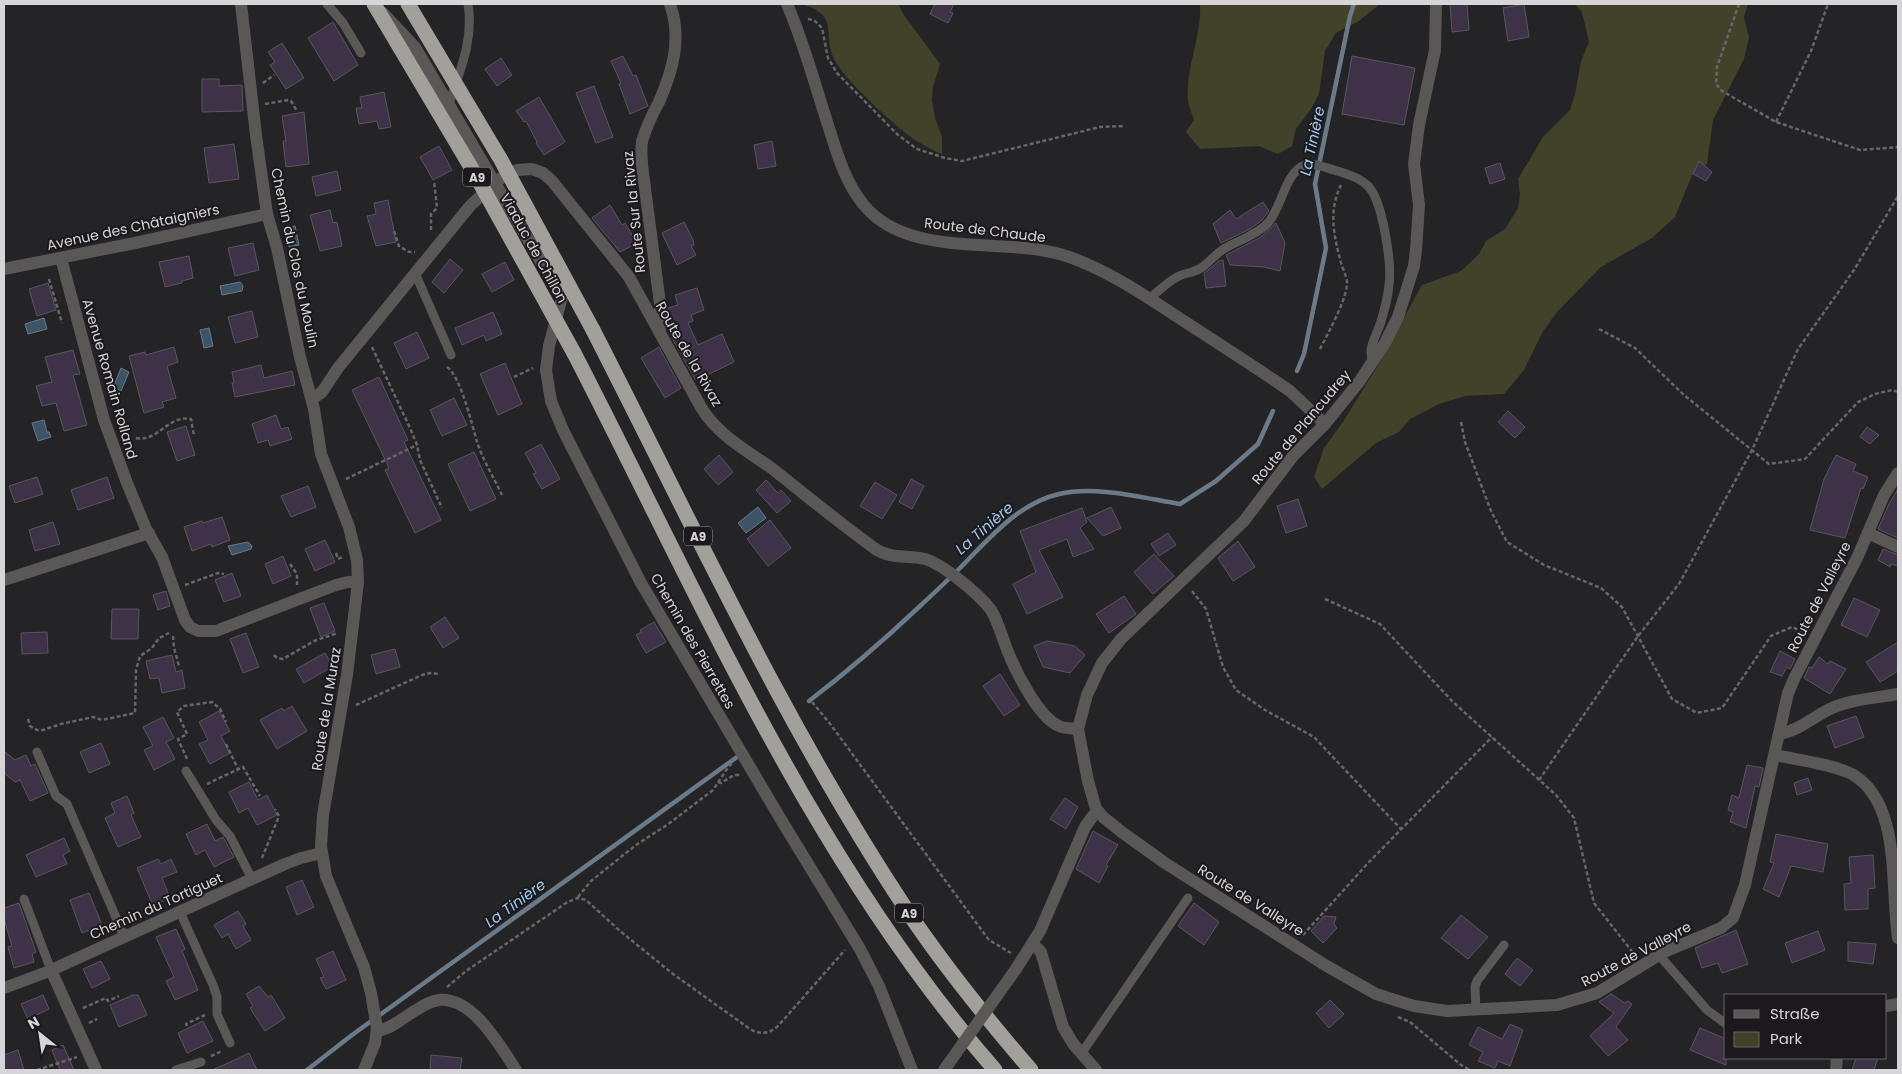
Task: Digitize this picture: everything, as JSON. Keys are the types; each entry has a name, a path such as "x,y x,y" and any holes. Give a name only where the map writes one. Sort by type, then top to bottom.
{"highway":[{"name":"Viaduc de Chillon","path":"374,4 475,174 574,353 716,634 786,764 884,925 952,1019 995,1070"},
{"name":"Viaduc de Chillon","path":"408,4 501,160 593,330 742,622 836,795 906,910 945,965 993,1026 1031,1070"}],"street":[{"name":"Chemin du Clos du Moulin","path":"241,4 268,214 300,357 312,399"},
{"name":"Chemin des Pierrettes","path":"374,4 415,48 562,297 546,366 547,383 554,410 609,522 667,628 855,941 877,982 912,1070"},
{"name":"Route Sur la Rivaz","path":"660,334 660,304 642,165 642,139 664,88 676,51 676,33 670,4"},
{"name":"Route de Chaude","path":"787,4 795,23 840,162 856,194 874,215 899,232 920,238 1020,247 1059,254 1103,272 1149,298 1290,391 1325,424"},
{"name":"Route de Plancudrey","path":"1098,812 1090,789 1078,728 1091,686 1100,667 1109,653 1244,521 1293,456 1345,401 1395,326 1414,266 1419,228 1419,205 1414,164 1419,125 1435,50 1436,4"},
{"name":"Route de la Rivaz","path":"312,399 322,392 338,368 415,274 432,246 458,218 495,182 505,175 523,169 537,170 546,175 570,201 629,277 706,415 718,430 883,553 924,559 945,569 983,601 991,611 1015,666 1034,700 1047,717 1058,726 1078,728"},
{"name":"Avenue des Châtaigniers","path":"4,269 268,214"},
{"name":"Avenue Romain Rolland","path":"61,258 110,440 149,534 162,557 173,590 188,624 194,630 206,632 227,628 343,583 358,582"},
{"name":"Route de la Muraz","path":"312,399 321,454 352,536 357,560 358,582 342,706 323,820 322,853 328,881 367,976 377,1026"},
{"name":"Route de Valleyre","path":"1098,812 1153,855 1361,986 1388,998 1427,1009 1448,1011 1543,1006 1569,1002 1597,993 1659,955 1721,928 1733,918 1745,885 1788,694 1868,534 1884,495 1898,473"},
{"path":"4,580 149,534"},
{"path":"1868,534 1898,547"},
{"path":"1779,734 1793,731 1826,711 1840,705 1898,694"},
{"path":"1775,755 1852,774 1872,790 1881,802 1887,813 1891,831 1898,938"},
{"path":"944,1070 1033,944 1085,827 1092,816 1098,812"},
{"name":"Chemin du Tortiguet","path":"4,988 51,970 180,912 249,874 322,853"},
{"path":"1033,944 1041,952 1063,1027 1081,1054 1096,1070"},
{"path":"51,970 96,1070"},
{"path":"364,1070 375,1043 377,1026 387,1028 426,1004 441,1000 459,1004 475,1016 489,1030 516,1070"}],"lane":[{"path":"327,4 344,23 361,53"},
{"path":"449,104 469,42 471,26 468,4"},
{"path":"1149,298 1178,276 1200,269 1226,247 1266,226 1276,213 1293,176 1299,168 1309,164 1329,168 1358,179 1372,190 1378,208 1388,254 1389,284 1382,319 1372,345 1370,355 1373,361"},
{"path":"415,274 451,355"},
{"path":"37,752 56,796 67,804 124,936"},
{"path":"186,771 216,820 230,836 249,874"},
{"path":"1081,1054 1188,898"},
{"path":"24,899 51,970"},
{"path":"180,912 214,985 217,997 216,1011 230,1043"},
{"path":"1476,1010 1475,987 1477,981 1504,945"},
{"path":"1659,955 1707,1010 1724,1023"},
{"path":"176,1070 202,1062"}],"path":[{"path":"1739,4 1717,67 1716,84 1722,91 1776,122 1860,150 1898,147"},
{"path":"1776,122 1811,51 1828,4"},
{"path":"795,23 810,19 817,22 824,33 826,51 832,65 856,94 898,135 917,149 945,158 962,161 1100,127 1123,126"},
{"path":"253,106 288,100 291,101 297,111"},
{"path":"1320,349 1337,314 1347,284 1334,236 1332,216 1335,197 1346,174"},
{"path":"394,231 398,244 405,250 414,252 432,246 431,214 437,208 434,181"},
{"path":"1539,780 1638,636 1679,584 1752,450 1798,349 1854,270 1898,196"},
{"path":"49,279 62,323"},
{"path":"1598,328 1635,348 1684,395 1769,464 1805,459 1858,402 1875,394 1892,390 1898,392"},
{"path":"364,336 372,347 417,445 420,460 442,508"},
{"path":"443,364 452,371 471,415 477,442 502,495"},
{"path":"514,377 539,366 546,366"},
{"path":"136,438 144,440 150,438 168,424 185,418 192,422 194,436"},
{"path":"1462,422 1465,442 1491,511 1507,542 1544,565 1601,588 1622,608 1672,699 1697,713 1722,708 1771,636 1792,627 1816,638"},
{"path":"332,485 417,445"},
{"path":"290,564 297,574 297,589 301,599"},
{"path":"173,590 218,573 224,574"},
{"path":"1183,580 1206,608 1223,667 1236,690 1265,710 1314,737 1401,829"},
{"path":"1325,599 1380,624 1453,702 1556,796 1574,818 1594,903 1642,966"},
{"path":"274,655 277,658 287,658 314,641 337,634 341,627 353,627"},
{"path":"28,719 30,726 37,730 43,730 93,717 102,720 135,713 136,670 140,656 152,648 159,638 169,633"},
{"path":"173,636 179,666"},
{"path":"342,706 353,706 422,675 430,673 439,674"},
{"path":"186,771 190,763 178,739 187,734 177,712 184,706 212,702 220,709 226,722"},
{"path":"812,704 831,725 989,940 1017,956"},
{"path":"1294,945 1369,862 1492,737"},
{"path":"226,744 238,769"},
{"path":"441,1000 445,989 458,978 566,903 577,898 591,881 636,845 692,808 713,790 729,766 738,759"},
{"path":"197,790 242,767 260,796"},
{"path":"718,782 721,783 734,775 746,776 753,773"},
{"path":"249,874 261,860 279,816 275,809"},
{"path":"577,898 586,900 620,931 673,974 759,1034 768,1033 778,1026 855,941"},
{"path":"80,1012 84,1007 106,998 108,1001 119,996"},
{"path":"187,1026 186,1024 216,1011"},
{"path":"1392,1014 1410,1022 1461,1065 1470,1070"},
{"path":"202,1062 224,1050 230,1043"},
{"path":"37,1070 88,1053"}],"green space":[{"path":"802,4 898,4 940,64 933,87 932,100 935,118 942,137 942,154 924,145 901,129 852,83 837,64 832,54 826,21 815,9"},
{"path":"1200,4 1380,4 1359,21 1336,33 1325,51 1319,94 1311,109 1296,129 1292,146 1278,154 1259,146 1200,149 1186,132 1194,120 1188,101 1188,89 1199,28"},
{"path":"1575,4 1748,4 1744,17 1749,38 1744,59 1713,120 1707,164 1692,175 1675,217 1652,238 1601,267 1556,313 1542,333 1524,370 1504,394 1465,396 1439,404 1410,419 1399,432 1376,443 1322,489 1314,477 1324,448 1343,422 1378,365 1422,285 1461,271 1479,254 1486,241 1505,229 1518,208 1520,194 1518,179 1543,137 1570,110 1581,61 1589,42 1582,12"}],"water":[{"path":"295,226 299,245 289,247 284,228"},
{"path":"240,282 243,286 242,291 222,295 220,286"},
{"path":"44,318 47,329 28,334 25,324"},
{"path":"209,328 213,346 204,348 200,330"},
{"path":"121,368 129,372 121,391 113,388"},
{"path":"44,420 47,432 49,432 51,437 38,441 32,423"},
{"path":"758,507 766,518 746,533 738,523"},
{"path":"248,542 252,546 251,549 232,555 228,546"}],"building":[{"path":"935,4 954,4 950,12 953,13 948,23 930,14"},
{"path":"1450,4 1467,4 1469,30 1452,32"},
{"path":"1524,4 1529,37 1508,41 1503,8"},
{"path":"333,22 358,65 334,81 308,38"},
{"path":"282,43 304,78 286,89 270,65 275,62 268,52"},
{"path":"623,56 633,76 636,75 648,106 630,114 619,84 621,83 611,61"},
{"path":"1352,56 1415,68 1404,125 1342,114"},
{"path":"501,58 512,75 497,86 485,69"},
{"path":"202,79 219,79 219,86 242,85 243,111 202,112"},
{"path":"594,86 613,137 596,143 576,93"},
{"path":"384,92 391,127 379,129 377,121 359,124 356,108 362,108 360,97"},
{"path":"539,97 565,142 544,155 526,121 524,122 516,111"},
{"path":"304,112 309,164 286,167 283,141 286,141 282,116"},
{"path":"772,141 776,166 758,169 754,145"},
{"path":"234,144 239,179 209,183 204,148"},
{"path":"439,146 452,170 433,180 420,157"},
{"path":"1699,161 1712,172 1706,181 1693,174"},
{"path":"1500,163 1505,179 1490,184 1485,168"},
{"path":"337,171 341,190 316,196 312,177"},
{"path":"388,200 396,242 376,246 367,216 376,214 374,203"},
{"path":"1263,202 1269,211 1262,220 1250,229 1221,243 1213,224 1230,210 1236,219"},
{"path":"610,205 622,225 625,223 637,243 620,252 592,218"},
{"path":"330,210 333,223 337,222 342,246 320,251 310,215"},
{"path":"684,222 693,240 694,245 691,246 696,255 677,265 662,233"},
{"path":"1276,223 1285,243 1280,271 1264,267 1230,265 1226,255 1261,237"},
{"path":"253,243 259,270 235,276 228,248"},
{"path":"189,256 193,278 165,287 159,262"},
{"path":"450,259 463,270 444,293 432,282"},
{"path":"1223,260 1226,286 1206,288 1204,273"},
{"path":"505,262 514,280 492,292 482,274"},
{"path":"48,283 56,310 37,316 29,289"},
{"path":"697,288 704,310 691,315 693,321 688,323 698,345 722,334 734,362 697,380 672,338 668,325 668,308 678,305 675,295"},
{"path":"252,311 258,337 235,343 228,317"},
{"path":"493,312 502,334 486,341 484,335 462,345 455,328"},
{"path":"417,332 429,358 406,369 394,343"},
{"path":"174,347 178,362 167,366 176,398 162,402 164,407 144,413 129,356 145,352 146,355"},
{"path":"659,347 681,388 665,398 641,358"},
{"path":"73,350 80,374 73,375 87,425 64,431 56,403 42,406 36,386 52,382 45,357"},
{"path":"505,363 522,404 498,415 480,374"},
{"path":"261,365 264,378 292,371 295,385 235,397 232,372"},
{"path":"379,377 408,440 404,442 441,520 415,533 385,470 389,468 352,390"},
{"path":"454,398 467,425 442,436 430,410"},
{"path":"1508,411 1525,427 1515,438 1498,422"},
{"path":"276,415 281,429 288,427 292,439 270,446 268,440 258,443 252,424"},
{"path":"186,426 195,455 177,461 167,432"},
{"path":"1867,427 1879,435 1870,444 1860,437"},
{"path":"541,444 560,479 542,489 533,474 536,473 525,453"},
{"path":"474,452 496,499 470,511 448,464"},
{"path":"719,455 733,472 718,485 704,469"},
{"path":"1836,455 1856,464 1853,471 1868,477 1863,489 1861,488 1845,538 1810,530 1824,479"},
{"path":"37,477 43,494 15,503 9,486"},
{"path":"107,477 114,498 78,510 71,490"},
{"path":"911,479 924,486 912,509 899,502"},
{"path":"766,480 778,493 781,490 791,501 777,513 756,490"},
{"path":"875,482 897,495 882,519 860,506"},
{"path":"308,486 316,507 291,517 281,496"},
{"path":"1898,489 1898,538 1878,529"},
{"path":"1298,499 1307,526 1286,533 1277,506"},
{"path":"1111,507 1121,528 1103,536 1087,518"},
{"path":"1082,508 1087,522 1080,528 1094,549 1073,557 1067,539 1039,550 1063,597 1027,614 1013,584 1036,572 1020,531"},
{"path":"222,517 230,540 212,547 211,544 192,551 184,527"},
{"path":"770,520 791,548 768,566 747,539"},
{"path":"53,522 60,544 35,551 29,530"},
{"path":"1168,533 1176,545 1159,556 1151,544"},
{"path":"325,540 335,562 315,571 305,549"},
{"path":"1238,541 1255,567 1233,581 1218,558"},
{"path":"1883,549 1898,555 1898,566 1891,564 1890,567 1878,560"},
{"path":"1154,554 1174,576 1153,594 1134,572"},
{"path":"283,556 291,576 273,584 265,564"},
{"path":"232,573 241,596 224,602 215,580"},
{"path":"166,591 170,606 158,610 153,595"},
{"path":"1124,596 1136,614 1109,633 1096,614"},
{"path":"1854,598 1880,610 1867,637 1841,625"},
{"path":"324,603 335,631 321,637 310,608"},
{"path":"112,609 139,609 138,639 111,639"},
{"path":"445,617 459,638 443,648 430,627"},
{"path":"654,622 666,642 646,653 636,635 641,632 640,630"},
{"path":"47,632 48,653 22,654 21,633"},
{"path":"246,633 259,667 243,673 230,639"},
{"path":"1047,641 1075,646 1085,655 1070,673 1043,667 1034,646"},
{"path":"1898,642 1898,671 1880,682 1866,662"},
{"path":"395,649 400,667 376,674 371,655"},
{"path":"1780,651 1795,659 1790,669 1787,667 1782,676 1770,672"},
{"path":"325,653 331,664 330,668 304,683 296,669"},
{"path":"172,655 176,672 182,670 185,688 162,693 159,678 150,679 146,661"},
{"path":"1819,657 1828,664 1830,661 1846,669 1830,694 1804,678 1809,667 1812,668"},
{"path":"1000,674 1020,705 1004,716 983,686"},
{"path":"292,706 307,731 277,749 260,720 282,708 284,711"},
{"path":"219,711 230,731 221,736 230,753 210,764 199,744 208,740 199,722"},
{"path":"1856,716 1864,737 1835,748 1827,726"},
{"path":"163,717 174,738 166,742 175,759 154,770 144,750 153,746 143,727"},
{"path":"101,743 110,764 89,773 80,752"},
{"path":"4,751 15,760 26,755 31,766 35,764 48,793 30,801 20,780 15,782 4,773"},
{"path":"1747,765 1763,768 1759,787 1755,786 1746,828 1730,822 1733,812 1728,810 1732,795 1739,798"},
{"path":"1808,778 1812,790 1797,795 1794,783"},
{"path":"249,782 258,800 267,795 277,815 257,825 248,808 239,813 229,792"},
{"path":"127,796 134,813 131,815 141,837 118,847 105,818 115,813 111,803"},
{"path":"1065,798 1078,807 1066,829 1050,819"},
{"path":"207,824 215,841 223,837 234,857 214,867 205,850 196,855 186,834"},
{"path":"1093,831 1118,845 1106,865 1108,866 1099,883 1076,869"},
{"path":"1776,834 1828,844 1823,872 1791,866 1779,897 1763,889 1774,863 1770,862"},
{"path":"64,838 70,851 63,855 67,864 36,877 26,855"},
{"path":"1873,855 1875,888 1868,889 1868,909 1845,910 1844,884 1851,883 1849,857"},
{"path":"158,859 161,864 171,859 177,872 162,878 170,898 153,906 137,868"},
{"path":"302,880 314,907 297,915 286,887"},
{"path":"89,893 102,925 82,933 70,900"},
{"path":"19,903 36,952 32,954 34,962 14,968 8,947 12,946 4,919 4,908"},
{"path":"1194,903 1219,922 1204,945 1178,926"},
{"path":"238,911 246,924 243,926 251,940 236,949 228,934 222,938 214,925"},
{"path":"1461,915 1488,937 1468,959 1441,938"},
{"path":"1324,916 1336,917 1334,924 1337,928 1323,943 1311,931"},
{"path":"176,929 185,949 182,951 198,990 175,1000 166,981 174,977 156,937"},
{"path":"1736,930 1748,964 1722,973 1718,963 1702,968 1695,948"},
{"path":"1818,931 1825,950 1792,963 1785,943"},
{"path":"1848,942 1876,944 1873,964 1848,961"},
{"path":"333,951 346,980 326,989 320,978 324,977 316,959"},
{"path":"1517,958 1533,970 1520,986 1505,974"},
{"path":"101,961 110,979 92,988 83,969"},
{"path":"259,986 268,997 271,995 285,1018 265,1031 250,1008 253,1006 246,994"},
{"path":"1611,994 1625,1003 1628,1001 1632,1004 1616,1027 1628,1040 1608,1056 1590,1036 1614,1013 1599,1002"},
{"path":"43,995 49,1009 28,1019 21,1004"},
{"path":"133,995 138,995 147,1015 119,1027 110,1005"},
{"path":"1330,1000 1344,1014 1329,1028 1316,1013"},
{"path":"203,1021 213,1041 187,1053 178,1033"},
{"path":"1510,1024 1523,1030 1510,1066 1498,1061 1495,1068 1478,1061 1483,1052 1469,1045 1478,1027 1502,1039"},
{"path":"1700,1028 1724,1038 1724,1059 1726,1059 1726,1065 1690,1050"},
{"path":"63,1045 74,1070 60,1070 52,1050"},
{"path":"18,1050 24,1070 4,1070 4,1055"},
{"path":"249,1053 257,1070 212,1070 237,1059"},
{"path":"431,1055 462,1058 460,1070 430,1070"},
{"path":"1856,1059 1878,1059 1874,1070 1852,1070"}],"waterway":[{"name":"La Tinière","path":"1297,371 1304,354 1326,248 1315,184 1354,4"},
{"name":"La Tinière","path":"809,701 879,644 945,583 993,534 1017,514 1044,499 1059,494 1088,491 1119,493 1180,504 1216,481 1258,444 1273,411"},
{"name":"La Tinière","path":"307,1070 352,1035 737,757"}]}
